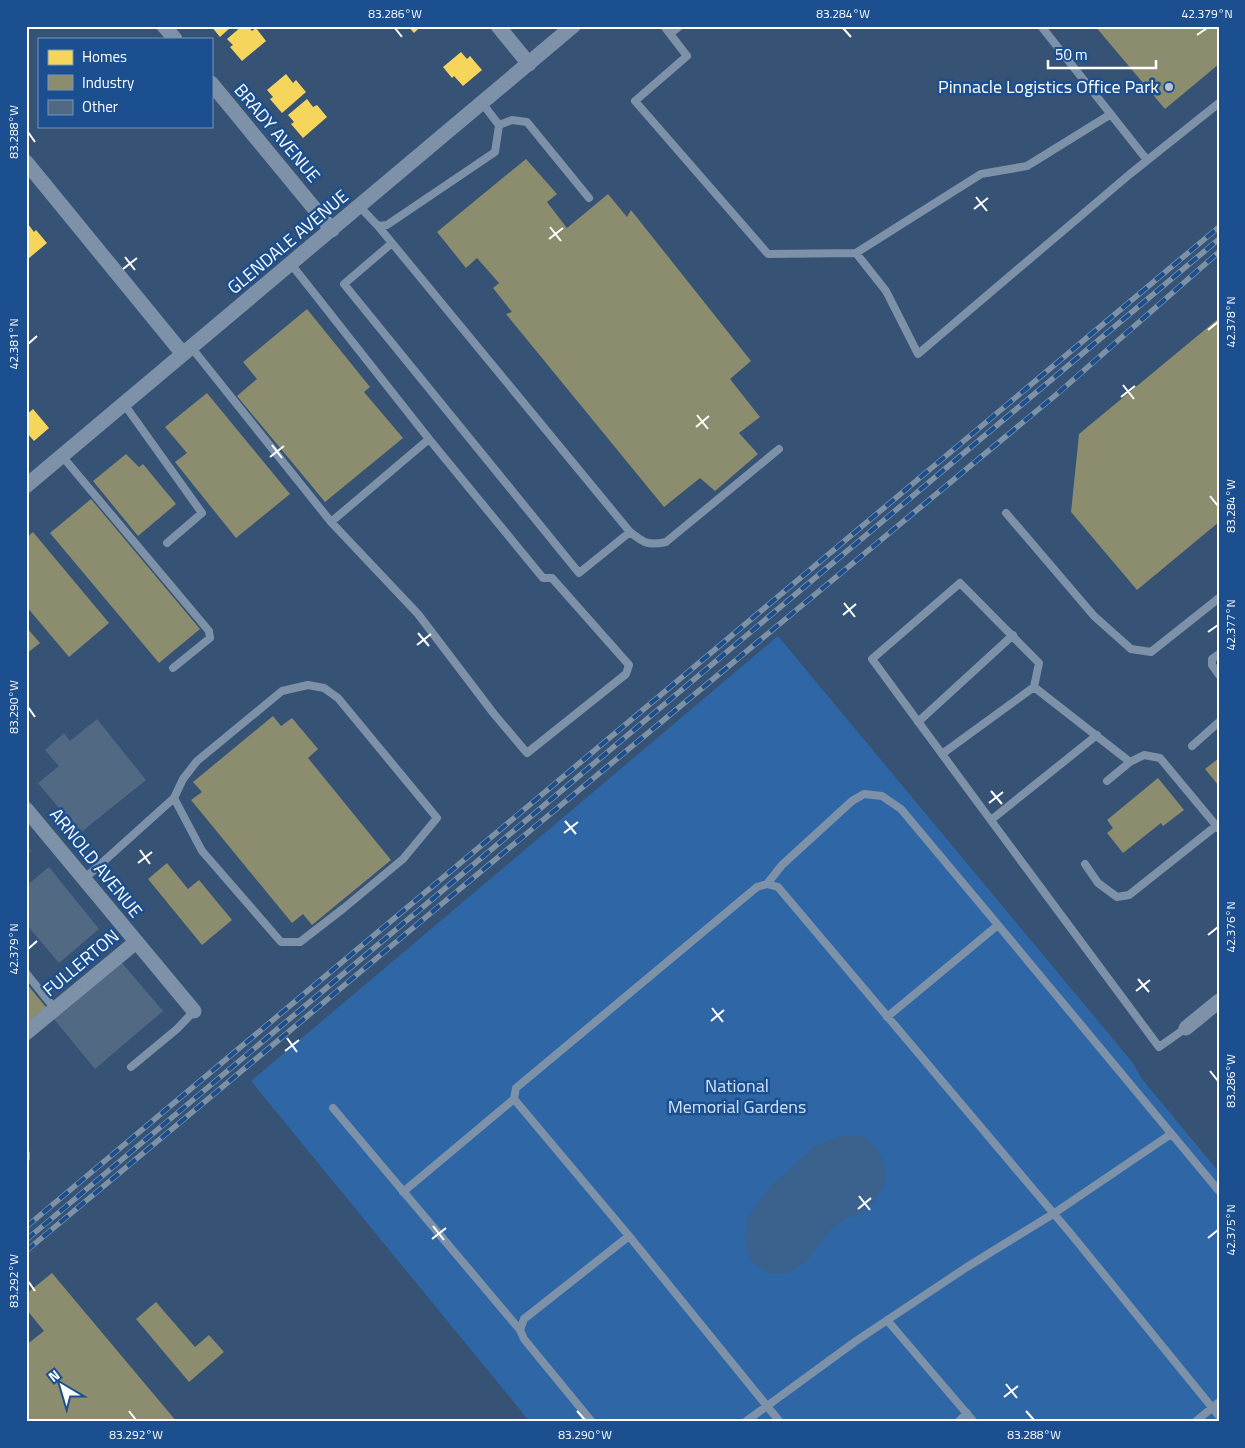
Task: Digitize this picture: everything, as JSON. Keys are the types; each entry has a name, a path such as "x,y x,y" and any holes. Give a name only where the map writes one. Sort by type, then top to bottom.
{"street":[{"path":"164,26 174,38"},
{"path":"498,26 529,64"},
{"name":"GLENDALE AVENUE","path":"26,486 573,26"},
{"name":"BRADY AVENUE","path":"212,84 332,230"},
{"path":"26,162 187,351"},
{"name":"ARNOLD AVENUE","path":"26,808 194,1011"},
{"name":"FULLERTON","path":"26,1033 136,942"},
{"path":"1186,1028 1219,1001"}],"lane":[{"path":"664,26 688,56 635,101 768,254 856,253 981,174 1027,166 1111,114"},
{"path":"670,34 680,26"},
{"path":"1041,26 1148,160"},
{"path":"378,226 388,225 495,152 499,125 482,103"},
{"path":"856,253 886,291 918,354 1148,160 1219,103"},
{"path":"499,125 512,120 527,122 589,198"},
{"path":"359,206 378,226 630,532 644,543 654,545 666,542 779,449"},
{"path":"392,243 344,284 579,572 630,532"},
{"path":"187,351 331,522 418,614 494,714 527,753 626,674 629,665 552,578 543,578 429,439 291,264"},
{"path":"124,404 202,514 167,543"},
{"path":"331,522 429,439"},
{"path":"62,456 209,631 210,638 173,668"},
{"path":"1006,513 1094,616 1131,649 1151,652 1219,598"},
{"path":"942,754 1034,687 1039,663 960,583 872,659 918,722 1159,1046 1186,1028"},
{"path":"918,722 1012,635"},
{"path":"1219,654 1212,659 1212,666 1219,675"},
{"path":"84,878 174,798 184,779 197,761 282,691 308,685 324,688 338,698 437,818 403,859 344,908 300,942 281,942 202,851 174,798"},
{"path":"1034,687 1130,762"},
{"path":"1192,746 1219,722"},
{"path":"991,820 1097,735"},
{"path":"1085,864 1098,883 1117,897 1129,895 1218,828 1160,758 1144,755 1130,762 1107,781"},
{"path":"767,884 782,865 852,801 864,794 882,796 900,810 1219,1191"},
{"path":"403,1192 514,1099 516,1088 757,887 767,884 778,887 1216,1405 1219,1416"},
{"path":"887,1017 998,925"},
{"path":"26,973 55,1008"},
{"path":"131,1067 177,1029 194,1011"},
{"path":"514,1099 629,1236 780,1422"},
{"path":"333,1108 520,1330 524,1339 592,1422"},
{"path":"745,1422 887,1320 1053,1214 1172,1134"},
{"path":"520,1330 524,1319 629,1236"},
{"path":"887,1320 974,1422"},
{"path":"1195,1422 1216,1405"},
{"path":"958,1422 967,1413"}],"green space":[{"name":"National Memorial Gardens","path":"778,636 1133,1063 1142,1079 1219,1172 1219,1422 530,1422 251,1081"}],"shaded area":[{"path":"840,1136 863,1136 876,1148 883,1160 886,1182 875,1201 860,1214 845,1219 830,1230 806,1262 789,1273 769,1273 751,1261 745,1239 748,1216 770,1187 815,1146"}],"building: Homes":[{"path":"211,26 232,26 220,37"},
{"path":"242,26 248,26 252,31 256,28 266,41 242,61 230,47 233,45 227,39"},
{"path":"408,26 421,26 414,33"},
{"path":"461,52 467,59 470,56 482,70 463,86 454,76 452,78 443,67"},
{"path":"286,74 293,83 296,80 306,92 282,113 270,99 273,97 267,90"},
{"path":"307,99 313,107 317,105 327,117 303,138 291,124 294,122 288,115"},
{"path":"28,224 47,243 28,259 26,257 26,225"},
{"path":"33,409 49,428 34,441 26,432 26,415"}],"building: Industry":[{"name":"Pinnacle Logistics Office Park","path":"1095,26 1219,26 1219,64 1165,109"},
{"path":"526,159 557,194 547,202 567,228 608,194 627,217 631,210 751,361 730,379 760,417 739,433 758,454 715,491 700,478 664,507 506,314 512,312 493,288 499,283 477,258 466,268 437,232"},
{"path":"307,309 370,387 364,392 403,438 325,502 237,396 257,379 243,362"},
{"path":"1219,318 1219,522 1137,590 1071,512 1079,434"},
{"path":"207,393 290,494 236,538 175,462 187,453 165,427"},
{"path":"126,454 139,467 143,464 176,504 138,536 93,481"},
{"path":"91,499 200,629 159,663 50,533"},
{"path":"33,532 109,623 69,657 26,606 26,538"},
{"path":"26,627 40,643 26,654"},
{"path":"273,716 281,726 292,718 318,749 308,758 391,860 312,925 303,914 292,923 191,800 202,792 193,782"},
{"path":"1219,758 1219,786 1205,769"},
{"path":"1158,778 1184,810 1163,826 1161,823 1123,853 1107,833 1113,828 1107,820"},
{"path":"167,863 188,889 199,880 232,920 202,945 148,879"},
{"path":"26,983 46,1007 26,1024"},
{"path":"52,1273 177,1422 26,1422 26,1345 44,1331 26,1309 26,1294"},
{"path":"156,1302 195,1347 209,1335 224,1352 189,1382 136,1319"}],"building: Other":[{"path":"97,719 146,780 80,833 38,783 59,766 45,750 64,733 70,741"},
{"path":"26,845 31,851 26,855"},
{"path":"49,867 99,929 59,963 26,924 26,886"},
{"path":"122,963 163,1011 95,1069 54,1019"}],"railway":[{"path":"26,1227 1219,227"},
{"path":"26,1240 1219,239"},
{"path":"26,1251 1057,394 1219,252"}],"place":[{"name":"Pinnacle Logistics Office Park","path":"1169,87"}]}
